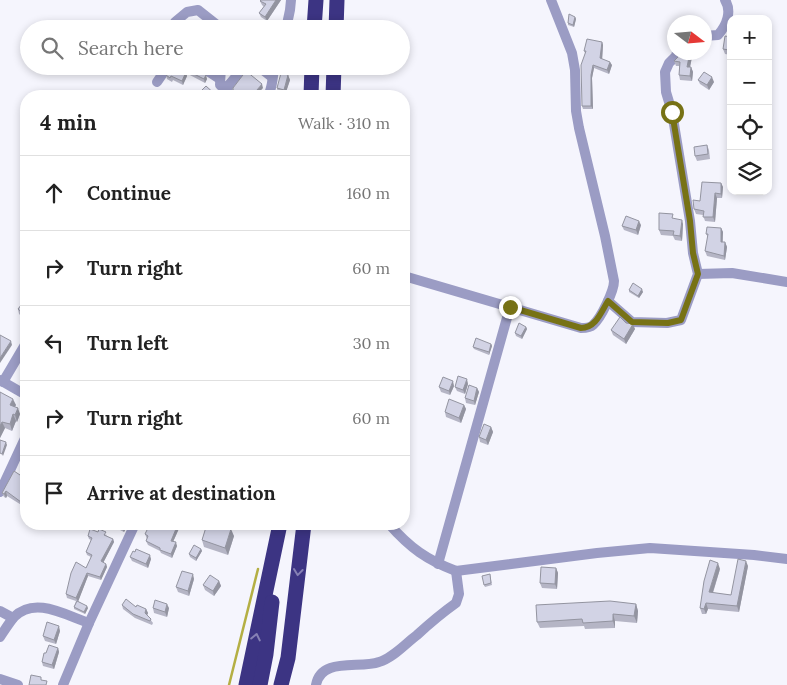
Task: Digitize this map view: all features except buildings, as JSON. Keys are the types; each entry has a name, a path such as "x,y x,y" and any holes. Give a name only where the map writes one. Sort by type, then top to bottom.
{"highway":[{"path":"315,20 316,0"},
{"path":"337,20 338,0"},
{"path":"311,90 312,75"},
{"path":"333,90 334,75"},
{"path":"246,685 280,530"},
{"path":"260,685 266,654 280,530"},
{"path":"281,685 288,658 303,530"}],"street":[{"path":"288,20 290,0"},
{"path":"410,278 581,328 588,328 593,325 608,301 614,288 614,281 579,128 572,53 551,0"},
{"path":"712,35 718,35 728,17 728,5 725,0"},
{"path":"180,20 187,12 198,10 211,20"},
{"path":"608,301 632,322 668,323 681,320 698,274 693,253 690,221 672,112 666,92 665,72 672,60"},
{"path":"157,82 162,75"},
{"path":"211,75 225,87 236,75"},
{"path":"269,75 272,77 271,90"},
{"path":"698,274 732,274 787,282"},
{"path":"438,564 510,307"},
{"path":"20,353 2,381 20,392"},
{"path":"0,492 20,449"},
{"path":"63,685 89,623 132,530"},
{"path":"394,530 417,552 438,564 456,571 578,555 650,548 787,559"},
{"path":"316,685 320,673 327,668 370,665 382,661 396,652 456,603 459,594 456,571"},
{"path":"0,637 13,618 24,610 34,607 45,608 89,623"},
{"path":"0,611 13,618"},
{"path":"0,679 18,685"}],"waterway":[{"path":"229,685 258,569"}],"route":[{"path":"510,307 581,328 588,328 593,325 608,301 632,322 668,323 681,320 698,274 693,253 690,221 672,112"}]}
